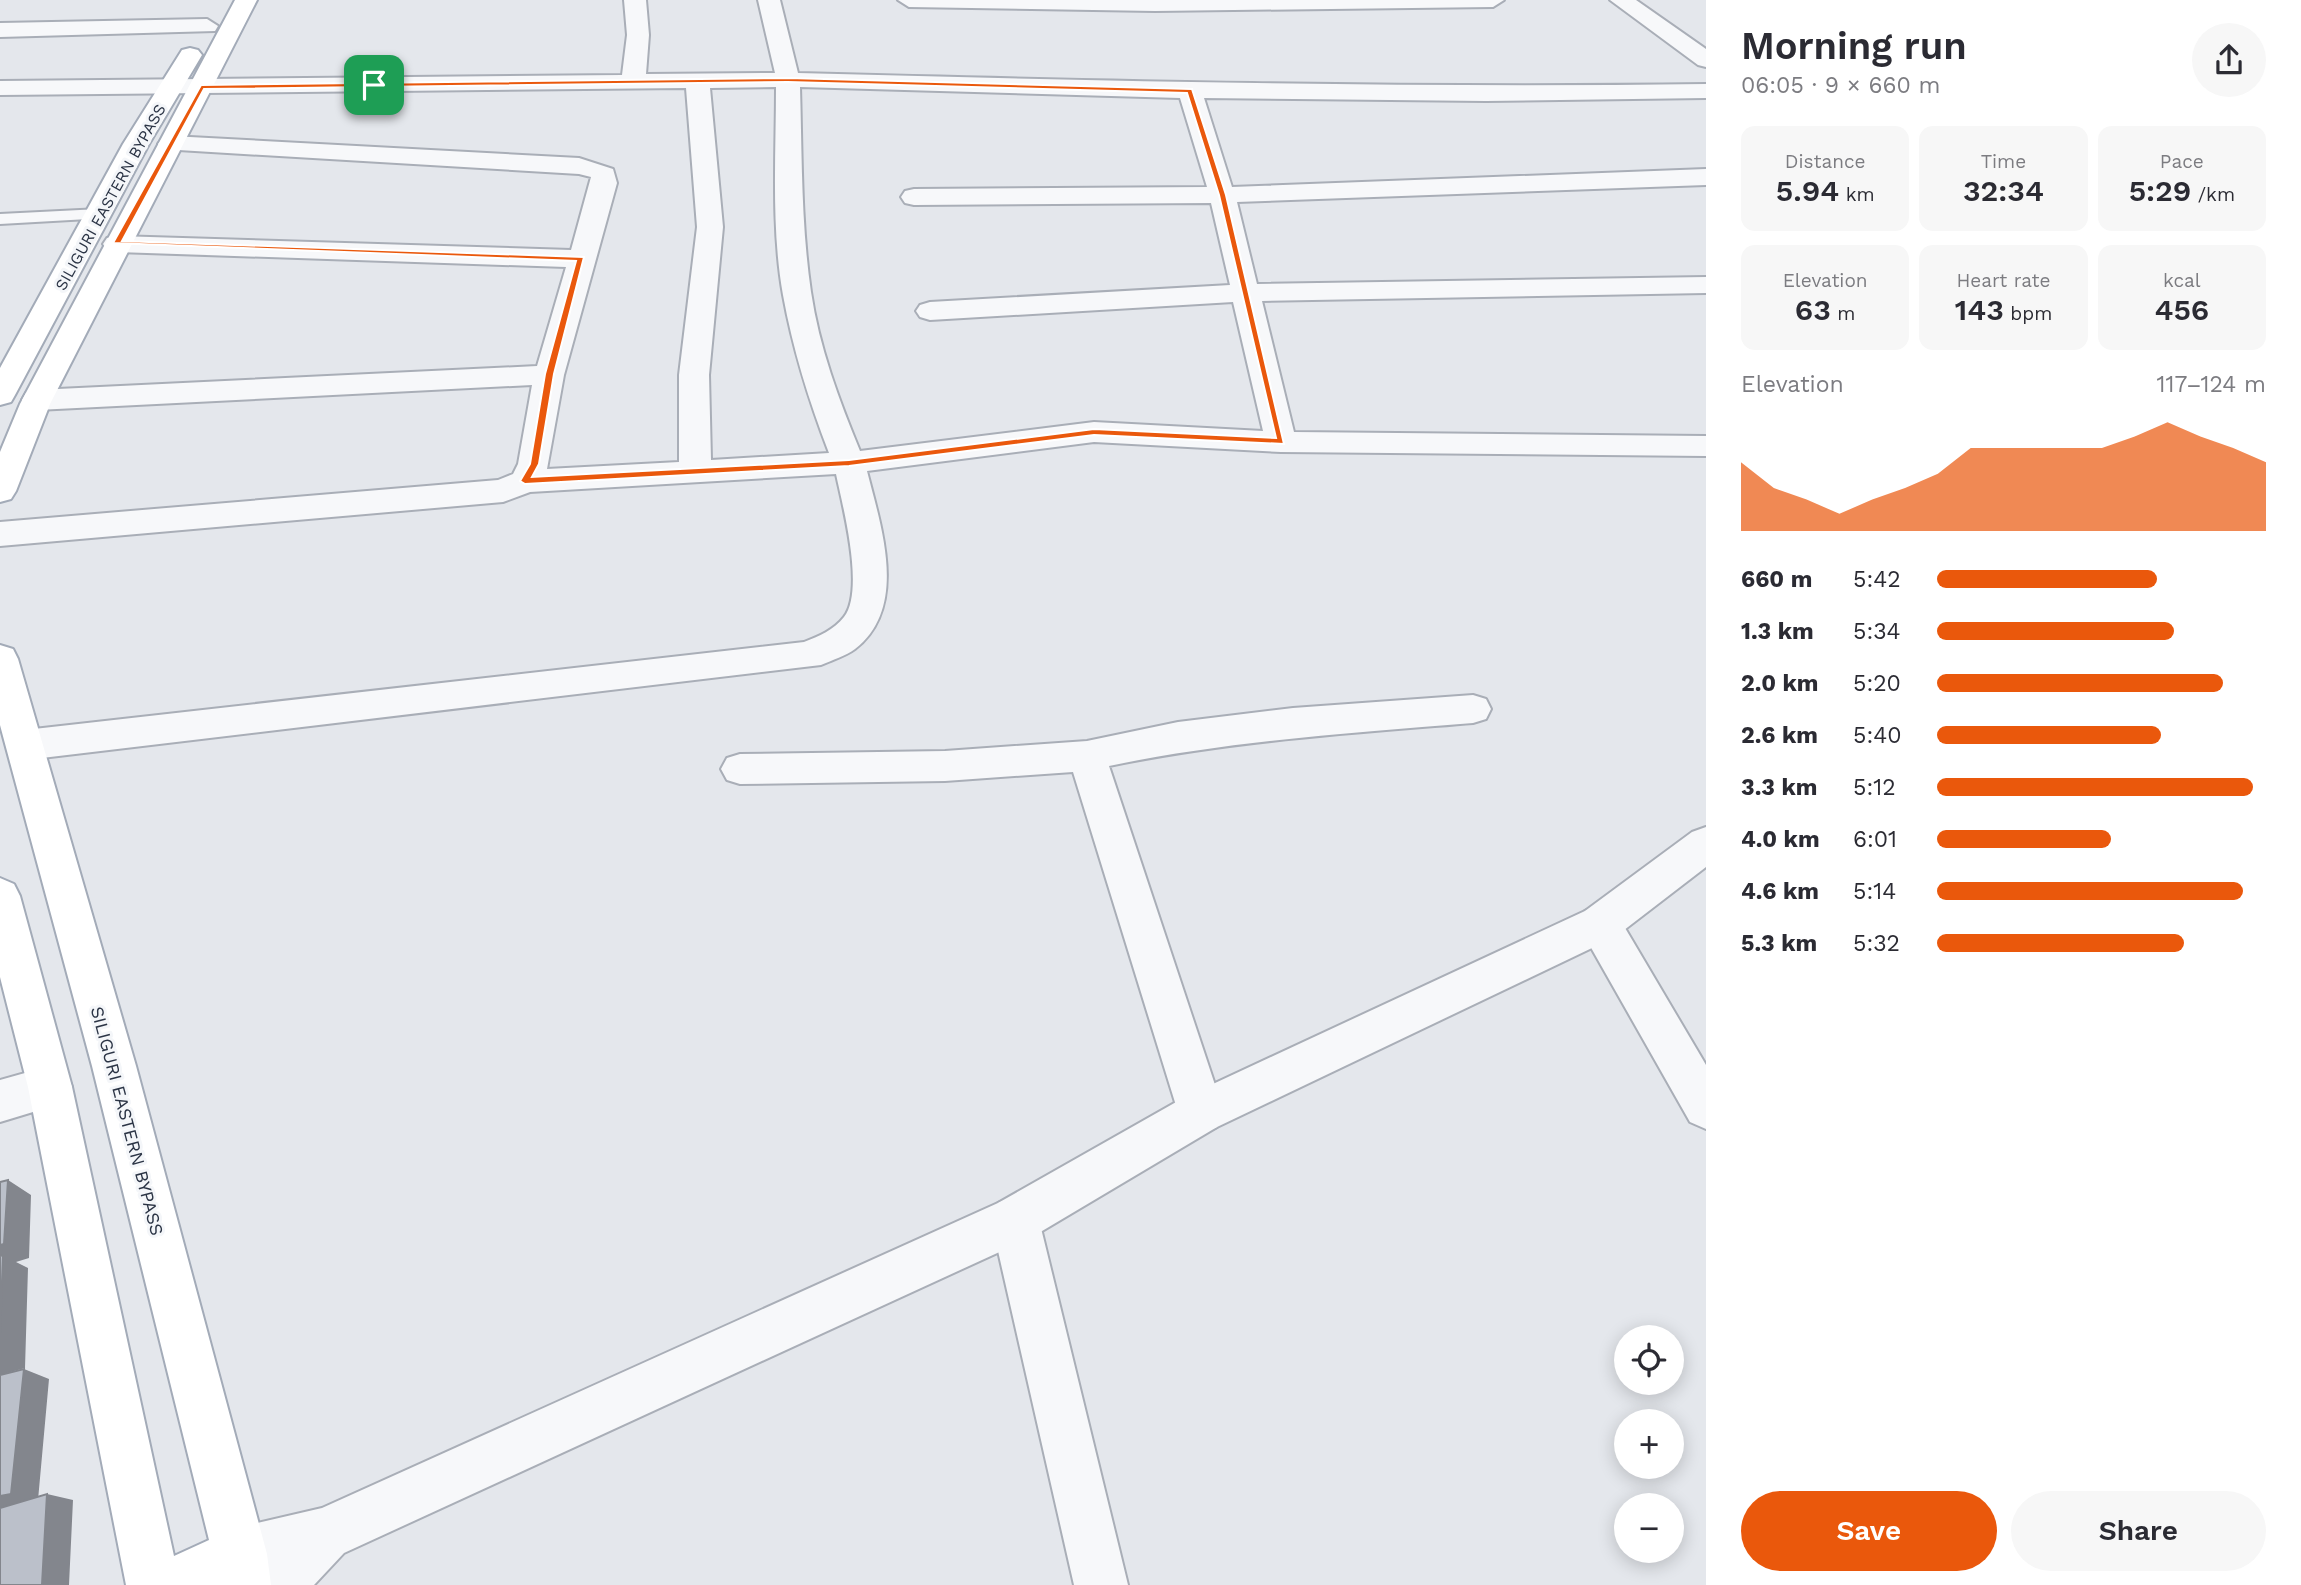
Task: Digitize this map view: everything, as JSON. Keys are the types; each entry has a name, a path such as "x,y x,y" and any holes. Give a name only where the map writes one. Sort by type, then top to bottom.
{"main road":[{"name":"SILIGURI EASTERN BYPASS","path":"0,395 136,144 172,88 220,0"},
{"name":"SILIGURI EASTERN BYPASS","path":"0,491 37,400 246,0"},
{"name":"SILIGURI EASTERN BYPASS","path":"0,659 254,1575"},
{"path":"0,896 50,1087 153,1585"},
{"path":"173,1585 254,1575"}],"street":[{"path":"633,81 638,35 635,0"},
{"path":"24,745 808,655 841,641 861,622 871,592 862,517 849,463 819,387 797,293 790,209 788,80 769,0"},
{"path":"909,0 1155,4 1493,0"},
{"path":"1621,0 1706,60"},
{"path":"0,30 206,26"},
{"path":"0,89 788,80 1190,91 1486,94 1706,91"},
{"path":"695,472 694,375 710,227 697,81"},
{"path":"1190,91 1223,195 1281,442"},
{"path":"171,144 596,169 604,174 604,183 549,374 534,464 525,481"},
{"path":"914,197 1223,195 1706,177"},
{"path":"117,243 581,259"},
{"path":"930,311 1246,293 1706,285"},
{"path":"37,400 549,374"},
{"path":"0,534 503,491 525,481 849,463 1094,432 1281,442 1706,446"},
{"path":"740,769 944,766 1087,756 1178,737 1241,729 1473,709"},
{"path":"1087,756 1202,1112"},
{"path":"254,1575 325,1534 1015,1220 1202,1112 1600,924 1706,844"},
{"path":"1600,924 1706,1107"},
{"path":"0,1101 50,1087"},
{"path":"1015,1220 1101,1585"}],"lane":[{"path":"0,219 100,214"}],"building":[{"path":"8,1180 4,1244 0,1245 0,1182"},
{"path":"3,1255 0,1334 0,1256"},
{"path":"24,1369 11,1494 0,1496 0,1375"},
{"path":"47,1494 42,1585 0,1585 0,1508"}],"route":[{"path":"788,80 1190,91 1223,195 1281,442 1094,432 849,463 525,481 534,464 549,374 581,259 117,243 201,87 374,85 788,80"}]}
